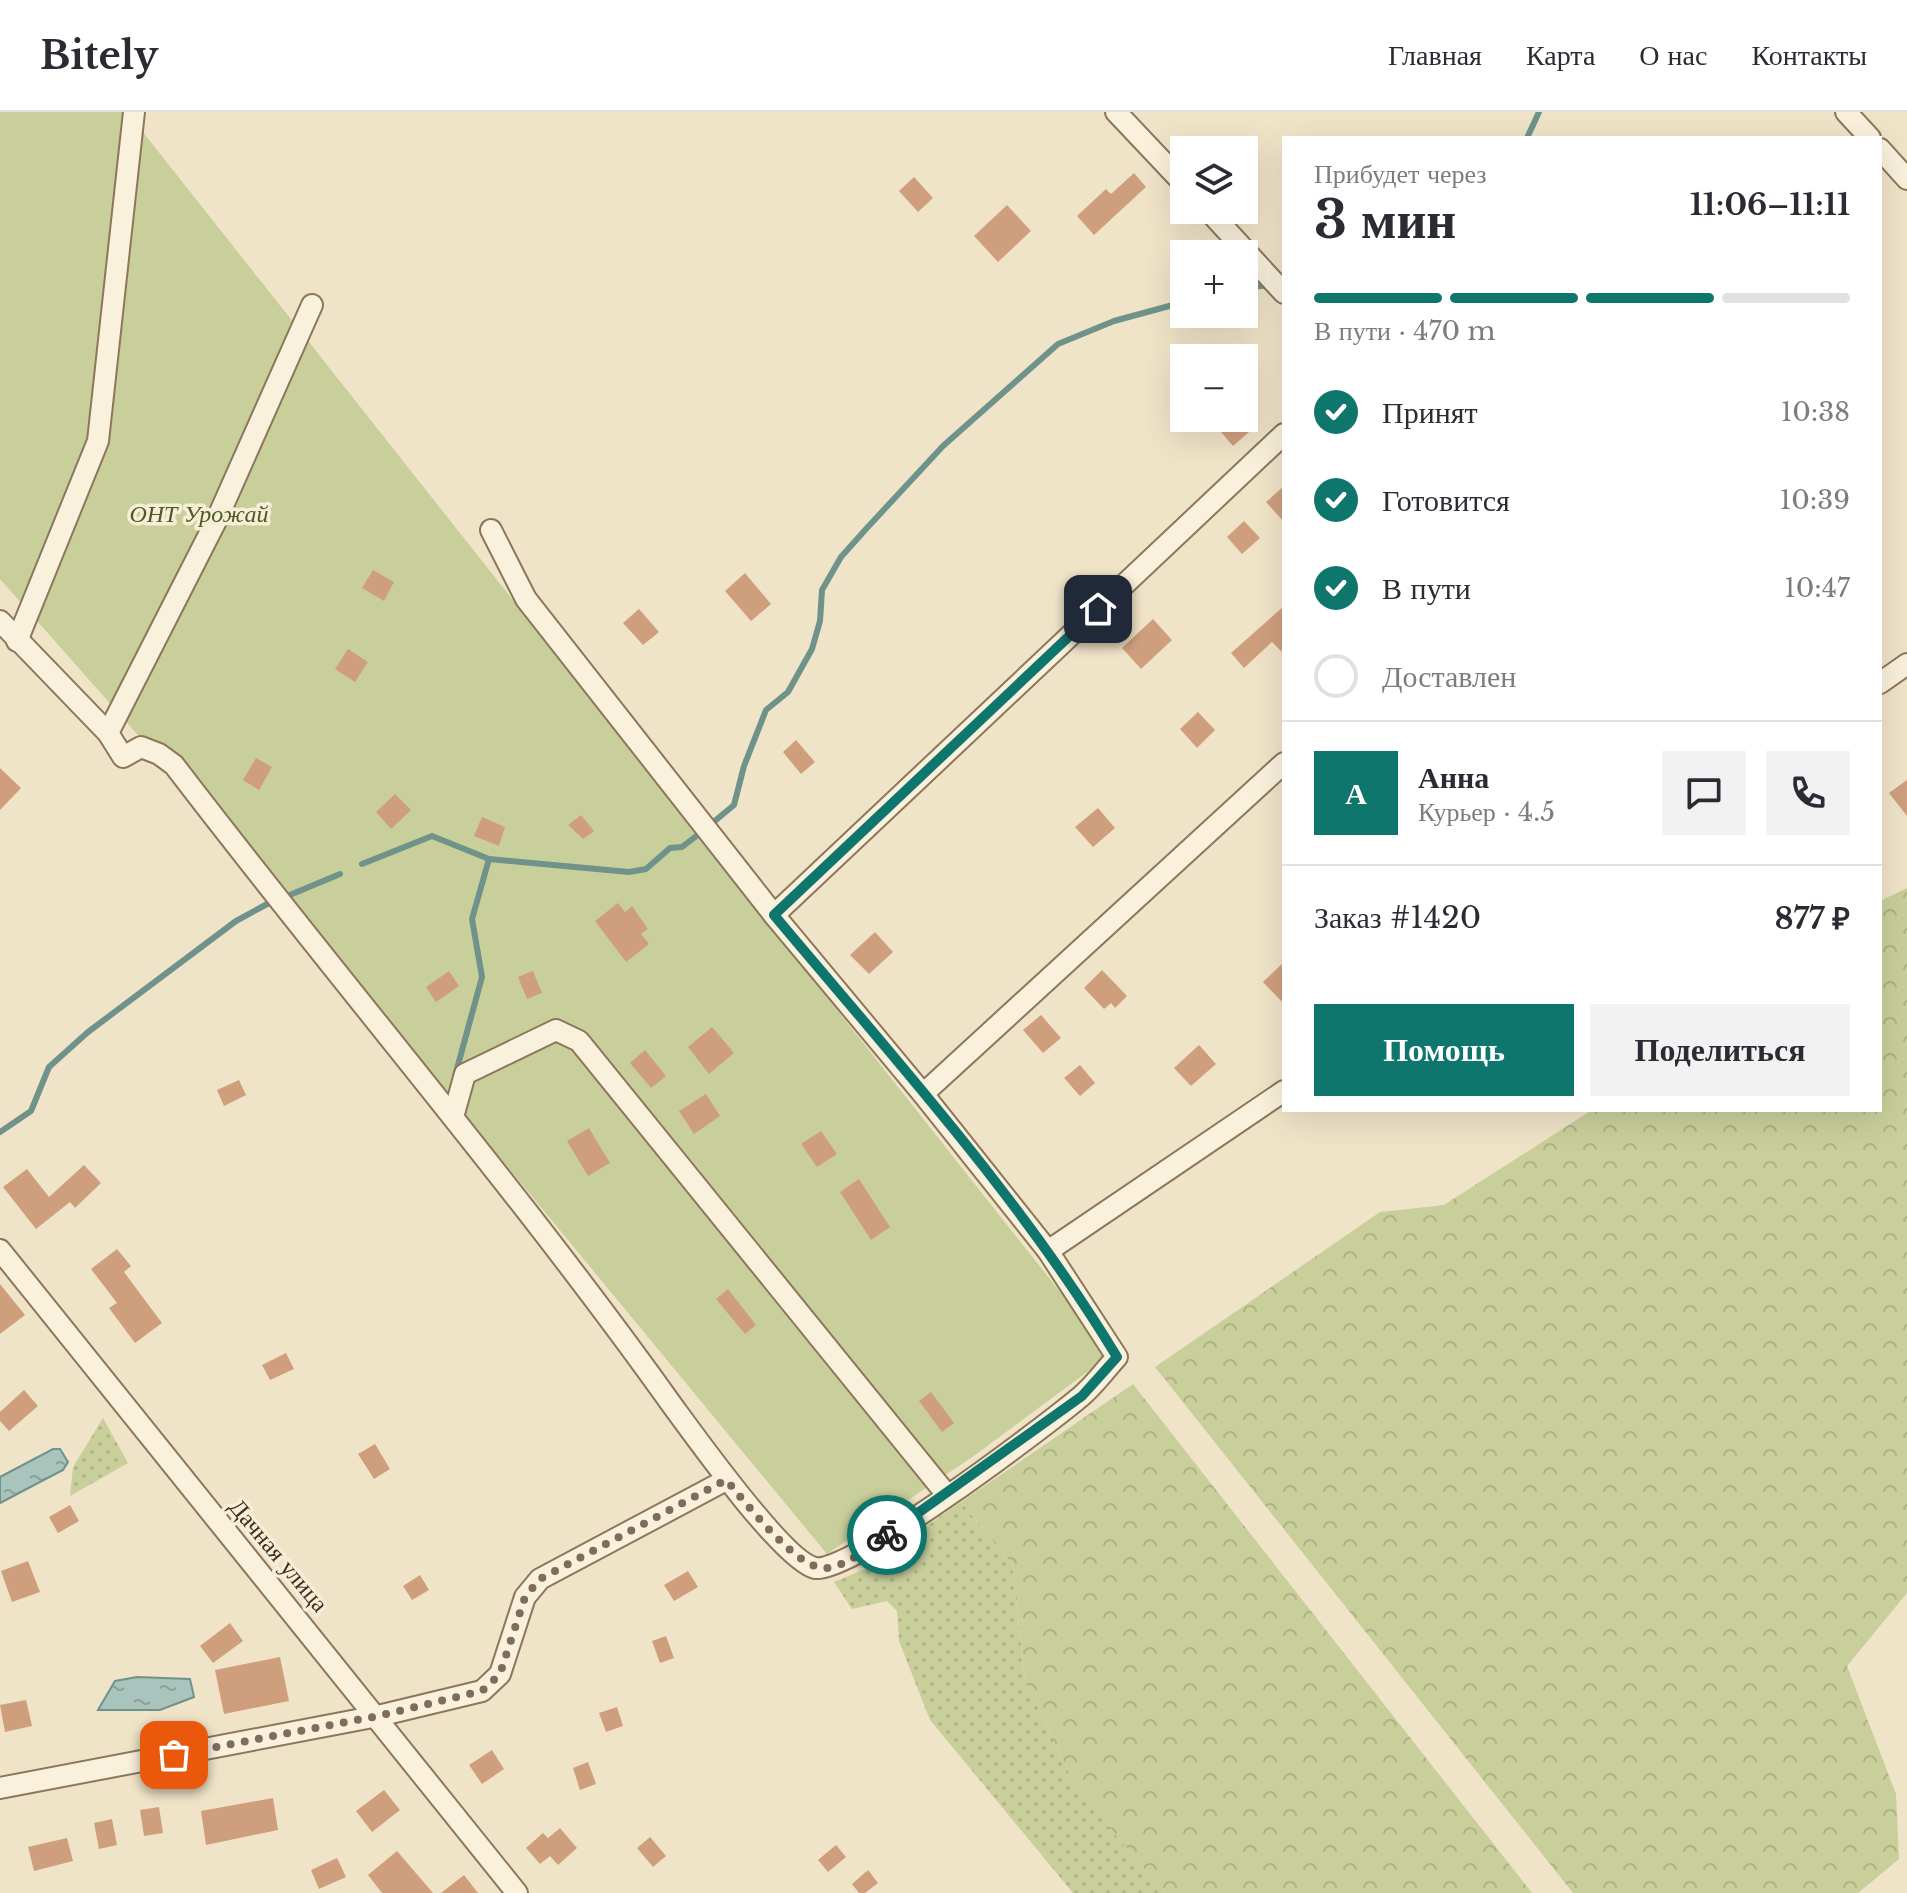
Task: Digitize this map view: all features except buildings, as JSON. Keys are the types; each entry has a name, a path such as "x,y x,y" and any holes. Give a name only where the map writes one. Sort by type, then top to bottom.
{"street":[{"path":"17,641 98,441 134,112"},
{"path":"1116,112 1170,169"},
{"path":"1846,112 1868,136"},
{"path":"1882,151 1907,179"},
{"path":"1221,224 1282,291"},
{"path":"108,733 217,519 312,305"},
{"path":"774,915 1282,436"},
{"path":"0,621 108,733 123,757 141,747 159,754 174,765 598,1304 726,1480 795,1555 811,1567 829,1568 861,1552 947,1495 1082,1396 1117,1357 1048,1251 774,915 526,599 491,530"},
{"path":"1882,682 1907,664"},
{"path":"923,1094 1282,765"},
{"path":"453,1117 465,1074 556,1030 579,1041 947,1495"},
{"path":"1048,1251 1282,1092"},
{"name":"Дачная улица","path":"0,1250 378,1716 517,1893"},
{"path":"0,1788 378,1716 482,1691 493,1684 500,1674 525,1597 540,1579 726,1480"}],"green space":[{"name":"ОНТ Урожай","path":"0,112 127,112 1110,1355 971,1458 827,1554 341,965 0,579"},
{"path":"1907,888 1907,1593 1847,1666 1896,1794 1899,1859 1858,1893 1573,1893 1155,1367 1380,1212 1444,1205 1589,1112 1882,1112 1882,900"},
{"path":"1133,1384 1532,1893 1165,1893 1076,1788 1025,1678 1012,1564 961,1502"},
{"path":"103,1418 128,1463 70,1496 73,1467"},
{"path":"961,1502 1012,1564 1025,1678 1076,1788 1165,1893 1073,1893 930,1720 899,1641 897,1611 887,1601 852,1609 834,1582 865,1569"}],"water":[{"path":"53,1449 60,1449 68,1462 63,1470 0,1503 0,1477"},
{"path":"137,1677 190,1679 194,1697 160,1710 98,1710 115,1681"}],"waterway":[{"path":"1528,136 1539,112"},
{"path":"1258,286 1269,285"},
{"path":"710,825 734,805 744,766 766,710 788,692 812,649 820,621 822,590 841,557 943,446 1058,344 1114,321 1170,306"},
{"path":"362,864 432,836 489,859 629,872 646,869 670,848 682,847 704,830"},
{"path":"455,1076 482,977 472,919 489,859"},
{"path":"285,897 340,874"},
{"path":"0,1132 31,1111 49,1067 88,1032 236,921 269,903"}],"way so far":[{"path":"174,1755 378,1716 482,1691 493,1684 500,1674 525,1597 540,1579 726,1480 795,1555 811,1567 829,1568 887,1535"}],"route":[{"path":"887,1535 1082,1396 1117,1357 1048,1251 774,915 1098,609"}]}
